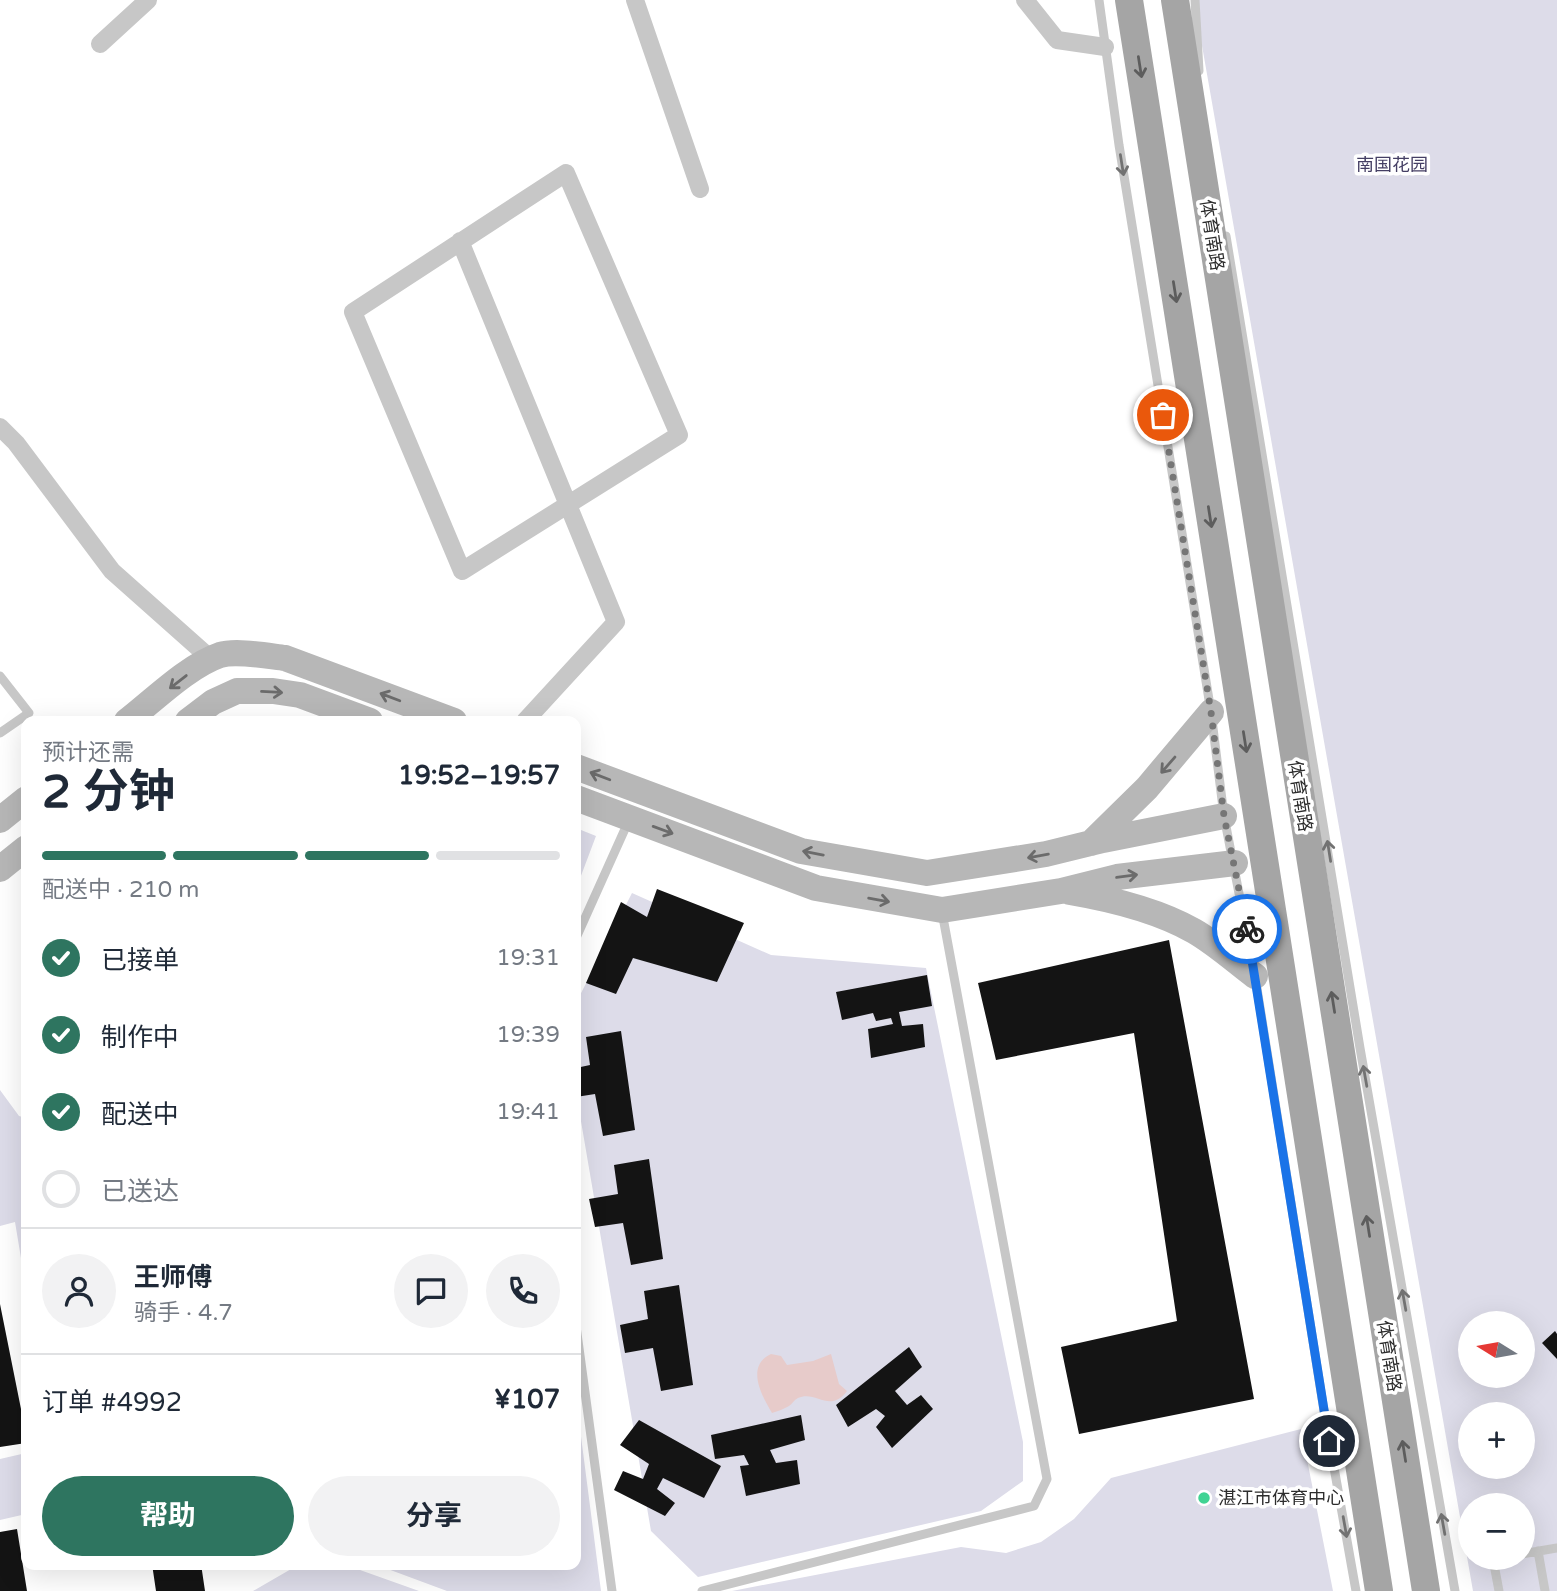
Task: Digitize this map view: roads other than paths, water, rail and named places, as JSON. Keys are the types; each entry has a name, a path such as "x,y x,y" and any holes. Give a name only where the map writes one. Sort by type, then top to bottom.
{"main road":[{"path":"1129,0 1378,1591"},
{"name":"体育南路","path":"1175,0 1426,1591"}],"street":[{"path":"100,44 148,0"},
{"path":"635,0 700,189"},
{"path":"1025,0 1057,40 1105,47"},
{"path":"566,173 679,435 463,571 353,312 460,241 566,173"},
{"path":"460,241 617,622 530,716"},
{"path":"0,427 16,443 112,571 211,659"},
{"path":"133,716 199,665 223,654 259,654 285,658 441,716"},
{"path":"195,716 213,702 237,691 273,691 300,695 357,716"},
{"path":"1091,843 1147,788 1211,712"},
{"path":"581,769 801,851 927,873 1046,854 1224,816"},
{"path":"581,800 816,888 942,910 1061,891 1117,877 1235,863"},
{"path":"0,820 21,803"},
{"path":"0,869 21,852"},
{"path":"1061,891 1100,898 1155,914 1194,931 1255,976"}],"lane":[{"path":"1099,0 1119,145 1211,712 1224,816 1255,976 1325,1416 1356,1591"},
{"path":"1195,0 1200,77"},
{"path":"1225,229 1360,1048 1455,1591"},
{"path":"0,676 29,713 25,716"},
{"path":"0,733 21,719"},
{"path":"581,927 630,818"},
{"path":"702,1591 1034,1507 1047,1479 942,910"},
{"path":"581,1363 612,1591"},
{"path":"1535,1552 1557,1548"},
{"path":"1538,1552 1545,1591"},
{"path":"1495,1570 1499,1591"}],"place":[{"name":"湛江市体育中心","path":"1204,1498"}],"park label":[{"name":"南国花园","path":"1392,165"}]}
